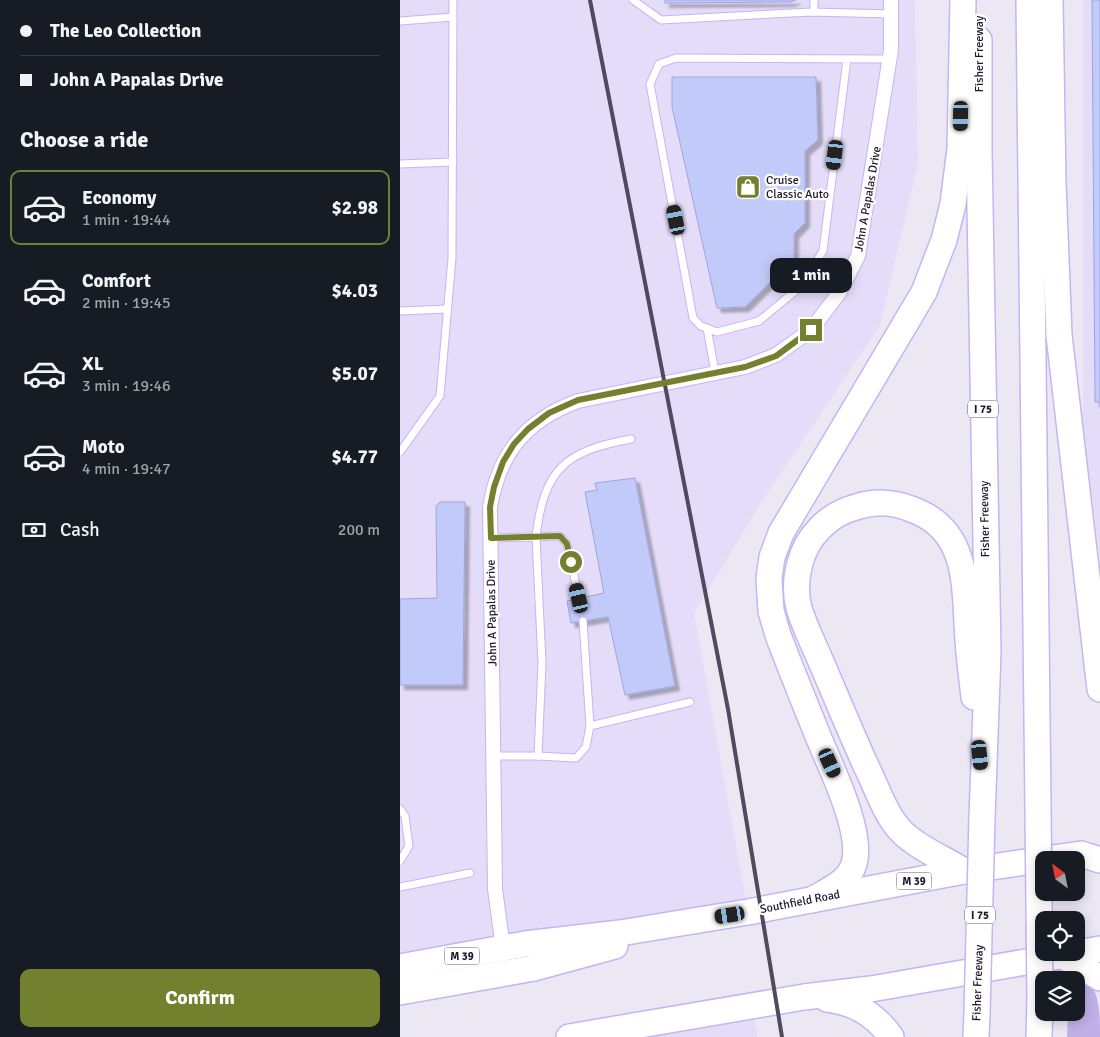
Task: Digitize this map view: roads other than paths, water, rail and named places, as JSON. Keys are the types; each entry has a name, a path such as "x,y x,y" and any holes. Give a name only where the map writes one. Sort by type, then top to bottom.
{"highway":[{"path":"812,900 846,879 854,863 855,845 851,820 837,778 781,644 773,619 769,593 772,558 793,512 924,292 944,240 953,204 960,149 963,0"},
{"name":"Fisher Freeway","path":"977,1025 988,652 979,0"},
{"path":"1029,0 1039,1037"},
{"path":"1050,0 1052,183 1059,335 1100,689"},
{"path":"964,871 910,839 899,829 880,796 845,722 799,608 796,592 797,578 800,562 808,545 817,531 831,518 847,509 864,504 884,503 918,511 945,531 957,550 965,583 968,642 983,773"},
{"name":"Southfield Road","path":"400,967 503,948 662,926 964,871 1091,857"},
{"path":"400,992 534,968 618,945 662,926"},
{"path":"1085,952 1100,949"},
{"path":"569,1037 804,997 871,989 1035,961"},
{"path":"1071,961 1100,978"},
{"path":"804,997 840,1001 856,1007 871,1015 884,1027 891,1037"}],"street":[{"name":"John A Papalas Drive","path":"503,948 495,889 490,507 494,487 503,462 514,444 528,429 549,413 578,400 745,367 776,356 811,330 840,293 858,256 889,59 891,0"}],"lane":[{"path":"400,452 440,396 452,258 453,0"},
{"path":"633,0 661,20 814,12 891,14"},
{"path":"814,0 814,12"},
{"path":"400,21 453,17"},
{"path":"847,59 823,251 799,288 759,321 717,332 701,326 694,318 650,84 659,64 676,58 889,59"},
{"path":"400,164 452,162"},
{"path":"400,311 447,309"},
{"path":"707,328 715,372"},
{"path":"538,756 542,664 536,537 544,494 558,471 570,458 601,444 631,439"},
{"path":"491,538 560,536 567,544 579,598"},
{"path":"493,756 576,758 586,747 590,726 582,621"},
{"path":"590,726 690,702"},
{"path":"400,809 405,816 409,846 400,861"},
{"path":"400,887 470,873"}],"railway":[{"path":"590,0 728,709 782,1037"}],"place":[{"name":"Cruise Classic Auto","path":"748,187"}]}
